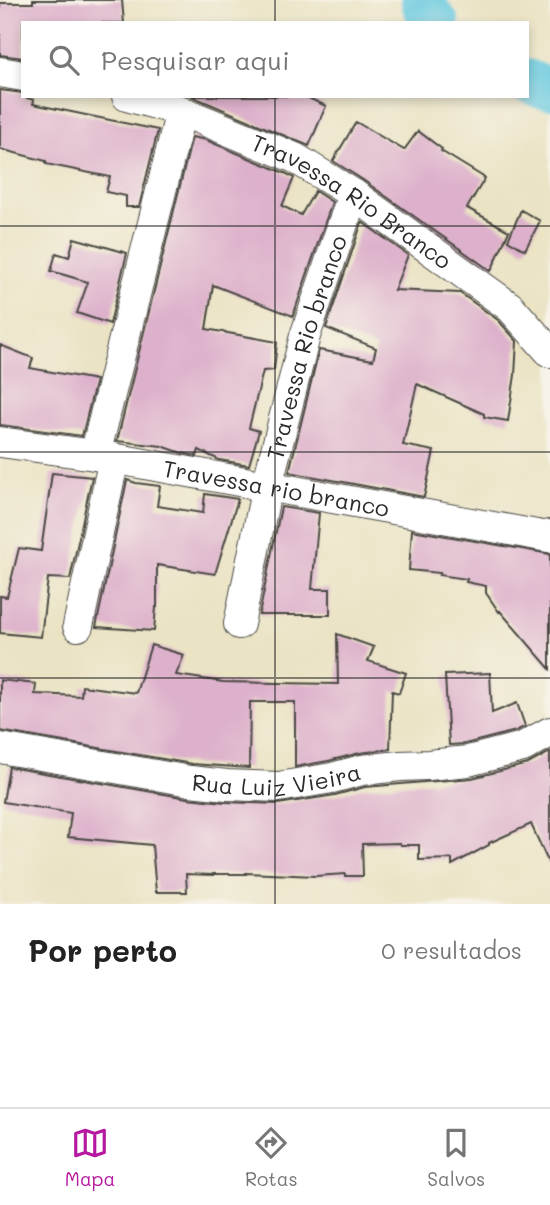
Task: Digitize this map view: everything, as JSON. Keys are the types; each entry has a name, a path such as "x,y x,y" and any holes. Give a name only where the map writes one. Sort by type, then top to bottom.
{"street":[{"path":"0,72 21,76"},
{"name":"Travessa Rio Branco","path":"134,98 181,111 295,158 353,194 510,307 550,352"},
{"path":"78,626 105,457 181,111"},
{"name":"Travessa Rio branco","path":"239,624 267,486 305,336 353,194"},
{"name":"Travessa rio branco","path":"0,442 105,457 548,537 550,535"},
{"name":"Rua Luiz Vieira","path":"0,748 190,781 279,787 362,770 468,761 523,747 550,732"}],"building":[{"path":"33,0 122,0 124,21 21,21 21,58 0,55 0,3 33,3"},
{"path":"0,90 21,93 21,98 34,100 33,104 158,130 139,207 126,207 126,196 106,192 110,177 46,164 46,161 0,149"},
{"path":"196,98 308,98 326,106 309,146"},
{"path":"356,122 404,150 418,131 442,149 441,151 485,178 467,208 509,231 491,271 333,161"},
{"path":"192,137 206,140 294,178 282,206 301,215 315,191 332,202 293,316 213,285 206,329 277,342 274,370 263,371 249,428 259,431 249,465 219,460 199,450 197,456 162,446 117,441"},
{"path":"521,210 540,221 525,250 508,240"},
{"path":"362,222 408,255 394,290 460,293 498,320 517,341 508,421 484,417 484,414 417,384 403,445 434,451 424,497 289,472 319,350 373,360 376,348 326,328"},
{"path":"74,238 127,253 110,324 77,313 88,282 51,271 56,253 69,257"},
{"path":"0,345 33,358 30,368 96,380 82,436 0,425"},
{"path":"52,473 92,477 70,579 48,578 41,637 0,633 0,596 7,597 19,548 41,551"},
{"path":"127,480 160,486 157,506 203,513 205,494 238,499 215,574 157,565 154,631 96,627"},
{"path":"281,507 319,513 312,589 330,589 330,615 259,615"},
{"path":"412,530 550,554 550,669 499,612 486,593 486,586 466,582 467,579 439,575 440,573 409,570"},
{"path":"337,634 374,647 368,661 406,673 399,693 392,691 390,749 295,767 295,702 250,702 249,768 192,764 0,731 0,680 36,684 35,694 81,696 82,686 136,693 151,645 184,655 176,675 223,682 338,684"},
{"path":"490,673 492,713 517,703 525,726 516,731 465,744 449,745 445,675"},
{"path":"550,752 550,866 531,824 489,843 452,865 452,859 419,860 419,845 362,844 363,876 186,874 187,892 156,892 152,845 68,837 71,813 3,802 9,767 187,798 278,804 365,787 472,778 528,764"}],"waterway":[{"path":"423,0 424,6 435,21"},
{"path":"529,82 550,88"}]}
